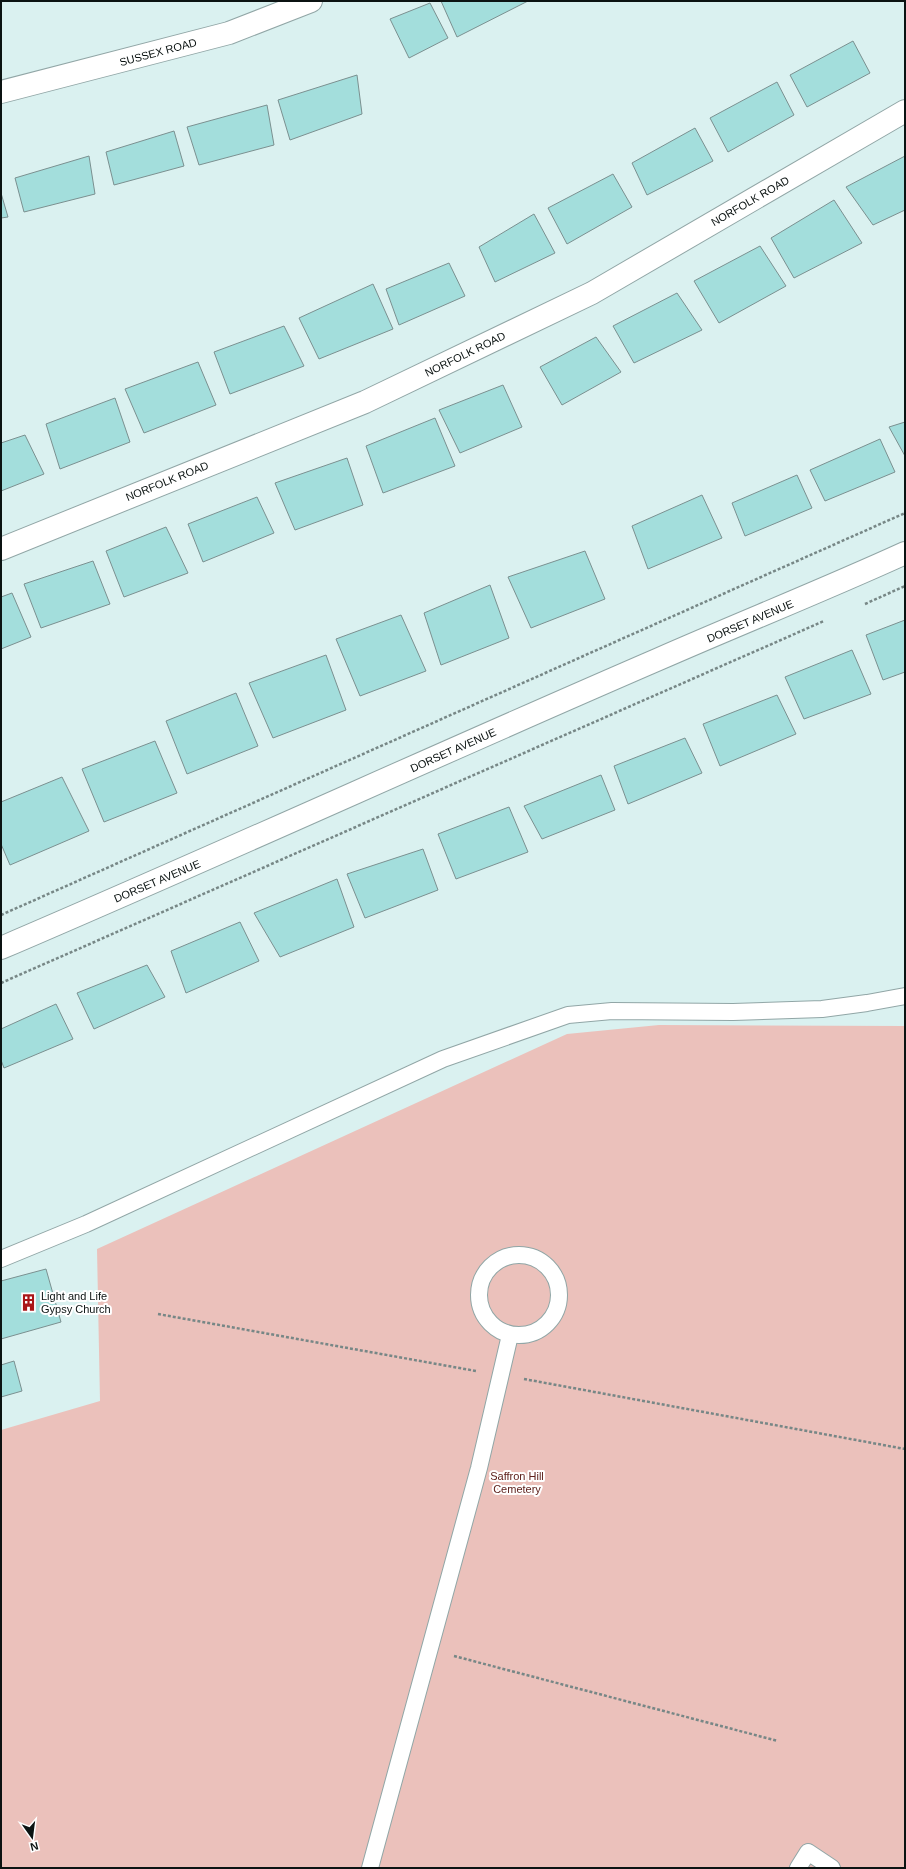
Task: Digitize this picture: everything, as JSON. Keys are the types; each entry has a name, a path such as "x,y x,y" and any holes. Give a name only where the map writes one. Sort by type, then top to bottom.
{"street":[{"name":"SUSSEX ROAD","path":"1,92 229,33 311,1"},
{"name":"NORFOLK ROAD","path":"1,549 365,402 592,293 905,111"},
{"name":"DORSET AVENUE","path":"1,948 172,875 660,659 816,594 905,553"}],"lane":[{"path":"1,1259 86,1224 443,1059 568,1015 612,1011 733,1012 822,1009 867,1004 905,996"},
{"path":"508,1256 529,1256 548,1266 559,1284 560,1305 549,1324 531,1335 510,1335 491,1325 480,1307 479,1286 490,1267 508,1256"},
{"path":"370,1868 479,1468 499,1375 510,1335"},
{"path":"798,1868 808,1852 832,1868"}],"path":[{"path":"1,915 905,513"},
{"path":"861,605 905,586"},
{"path":"1,983 824,621"},
{"path":"158,1314 905,1449"},
{"path":"430,1650 778,1741"}],"green space":[{"name":"Saffron Hill Cemetery","path":"659,1025 905,1026 905,1868 1,1868 1,1430 100,1401 97,1249 567,1034"}],"building":[{"path":"441,1 528,1 457,37"},
{"path":"430,3 448,38 409,58 390,19"},
{"path":"853,41 870,73 807,107 790,75"},
{"path":"357,75 362,114 290,140 278,100"},
{"path":"777,82 794,115 728,152 710,118"},
{"path":"267,105 274,145 199,165 187,127"},
{"path":"695,128 713,161 647,195 632,163"},
{"path":"174,131 184,166 114,185 106,152"},
{"path":"89,156 95,194 24,212 15,178"},
{"path":"905,156 905,210 873,225 846,187"},
{"path":"613,174 632,207 567,244 548,208"},
{"path":"1,193 8,217 1,218"},
{"path":"834,200 862,243 794,278 771,238"},
{"path":"534,214 555,253 495,282 479,247"},
{"path":"760,246 786,286 719,323 694,281"},
{"path":"449,263 465,296 399,325 386,289"},
{"path":"373,284 393,329 319,359 299,318"},
{"path":"677,293 702,330 634,363 613,326"},
{"path":"284,326 304,366 230,394 214,352"},
{"path":"596,337 621,372 562,405 540,367"},
{"path":"198,362 216,405 144,433 125,389"},
{"path":"503,385 522,427 460,453 439,410"},
{"path":"115,398 130,442 60,469 46,424"},
{"path":"435,418 455,466 383,493 366,446"},
{"path":"905,422 905,456 889,427"},
{"path":"25,435 44,474 1,491 1,443"},
{"path":"880,439 895,472 825,501 810,470"},
{"path":"347,458 363,505 295,530 275,483"},
{"path":"797,475 812,508 745,536 732,503"},
{"path":"702,495 722,538 648,569 632,526"},
{"path":"257,497 274,533 203,562 188,524"},
{"path":"166,527 188,573 124,597 106,551"},
{"path":"585,551 605,599 531,628 508,577"},
{"path":"93,561 110,604 41,628 24,584"},
{"path":"490,585 509,638 441,665 424,613"},
{"path":"12,593 31,637 1,649 1,597"},
{"path":"401,615 426,671 360,696 336,639"},
{"path":"905,620 905,672 883,680 866,635"},
{"path":"852,650 871,694 804,719 785,677"},
{"path":"326,655 346,710 273,738 249,683"},
{"path":"236,693 258,746 187,774 166,721"},
{"path":"777,695 796,734 720,766 703,724"},
{"path":"685,738 702,773 628,804 614,766"},
{"path":"155,741 177,793 104,822 82,769"},
{"path":"601,775 615,810 542,839 524,806"},
{"path":"62,777 89,831 10,865 1,844 1,802"},
{"path":"509,807 528,852 456,879 438,834"},
{"path":"423,849 438,890 365,918 347,874"},
{"path":"337,879 354,927 280,957 254,913"},
{"path":"240,922 259,961 186,993 171,951"},
{"path":"147,965 165,997 94,1029 77,993"},
{"path":"56,1004 73,1039 4,1068 1,1060 1,1029"},
{"name":"Light and Life Gypsy Church","path":"46,1269 61,1322 1,1339 1,1281"},
{"path":"14,1361 22,1391 1,1397 1,1365"}],"place":[{"name":"Light and Life Gypsy Church","path":"28,1302"}]}
